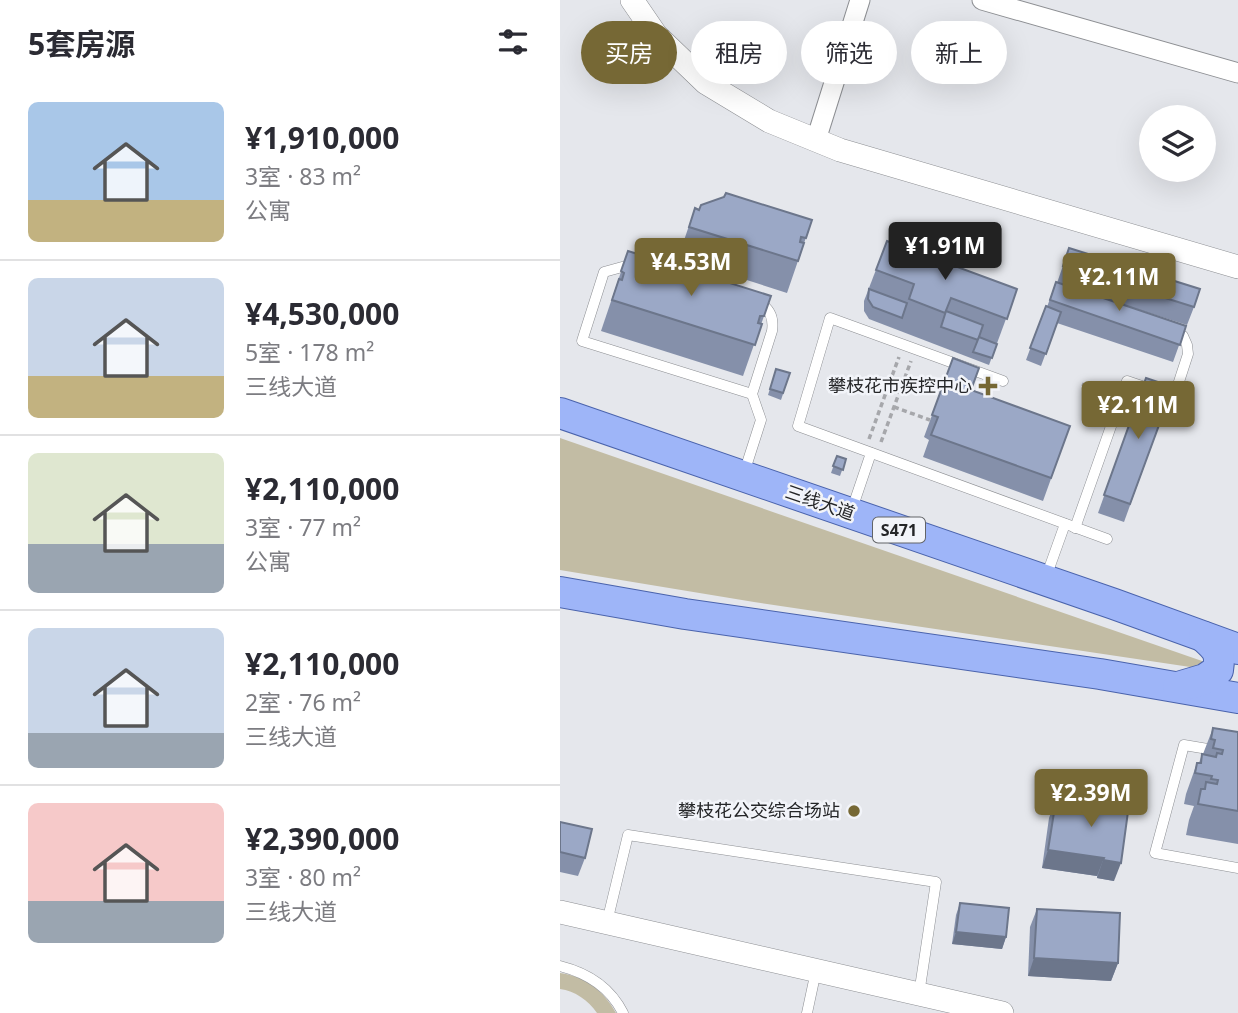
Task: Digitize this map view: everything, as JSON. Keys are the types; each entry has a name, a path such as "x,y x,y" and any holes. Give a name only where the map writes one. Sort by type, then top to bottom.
{"main road":[{"name":"三线大道","path":"560,413 1238,649"},
{"path":"560,592 685,614 1100,674 1238,698"},
{"path":"1177,688 1205,679 1218,670 1220,659 1216,648 1204,637"}],"street":[{"path":"632,0 656,35 706,83 769,121 840,150 1238,267"},
{"path":"816,140 860,0"},
{"path":"982,0 1238,73"},
{"path":"560,912 1002,1013"}],"lane":[{"path":"643,265 628,265 604,272 582,341 752,394"},
{"path":"742,297 768,309 773,323 752,394 761,420 743,476"},
{"path":"1003,381 830,318 798,426 1107,539"},
{"path":"1045,581 1070,526 1127,381 1174,397 1188,350 1183,336 1166,329"},
{"path":"851,513 871,453"},
{"path":"1238,754 1184,745 1155,853 1238,868"},
{"path":"606,923 628,835 936,882 919,994"},
{"path":"560,966 596,980 611,994 623,1013"},
{"path":"807,1013 816,971"}],"path":[{"path":"871,453 904,345"},
{"path":"871,453 894,407 915,349"},
{"path":"1082,384 1092,388"},
{"path":"894,407 930,420"}],"shaded area":[{"path":"560,438 1202,661 1204,665 1197,668 754,602 560,570"},
{"path":"560,973 578,977 593,986 606,998 616,1013 597,1013 581,997 560,989"}],"building":[{"path":"726,193 812,220 806,238 801,237 800,242 804,243 798,261 689,227 695,208 699,210 701,205 724,197"},
{"path":"887,241 1017,289 1007,319 951,298 945,313 909,299 914,284 876,270"},
{"path":"1069,248 1200,289 1194,307 1063,266"},
{"path":"628,251 771,296 764,316 760,316 758,323 762,324 755,345 612,300 619,279 622,280 624,273 621,271"},
{"path":"1056,282 1186,326 1180,345 1050,300"},
{"path":"869,289 907,303 902,318 873,307 868,299"},
{"path":"1046,306 1061,312 1046,354 1030,348"},
{"path":"946,311 983,325 978,340 941,327"},
{"path":"979,337 997,344 992,358 973,352"},
{"path":"953,358 979,368 971,390 1070,426 1051,478 931,435 938,417 932,415"},
{"path":"776,369 790,373 783,393 770,389"},
{"path":"1146,378 1173,387 1130,504 1104,495"},
{"path":"837,456 846,459 843,470 833,466"},
{"path":"1213,728 1238,732 1238,811 1198,804 1201,789 1205,789 1206,782 1217,784 1218,780 1195,773 1197,763 1201,763 1202,754 1216,757 1217,753 1222,754 1223,750 1213,748"},
{"path":"1113,794 1130,797 1121,863 1048,850 1056,800 1111,808"},
{"path":"560,822 592,829 585,858 560,852"},
{"path":"960,903 1009,908 1006,937 956,932"},
{"path":"1037,909 1120,913 1118,963 1034,958"}],"place":[{"name":"攀枝花市疾控中心","path":"988,386"},
{"name":"攀枝花公交综合场站","path":"854,811"}]}
